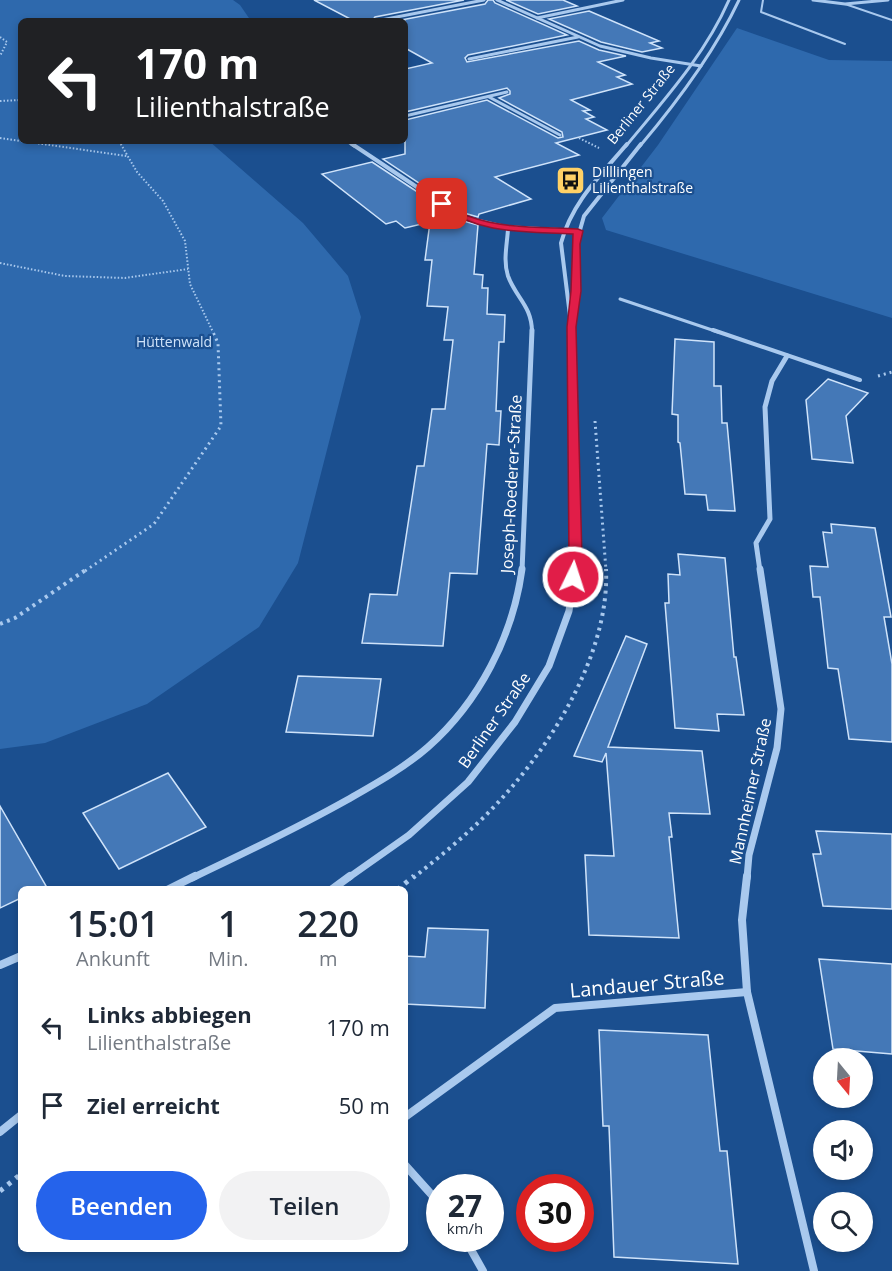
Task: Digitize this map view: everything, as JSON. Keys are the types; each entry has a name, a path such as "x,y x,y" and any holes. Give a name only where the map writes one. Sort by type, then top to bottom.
{"street":[{"path":"391,18 484,0"},
{"path":"497,0 578,37 623,52 701,66"},
{"path":"537,18 623,0"},
{"name":"Berliner Straße","path":"337,886 409,835 468,783 515,722 549,666 569,611 576,559 572,327 561,243 563,230 581,198 652,115 690,64 716,27 729,0"},
{"name":"Berliner Straße","path":"572,327 578,231 595,200 665,116 701,66 731,21 739,0"},
{"path":"813,0 845,4 888,0"},
{"path":"469,59 578,37"},
{"path":"408,115 507,92"},
{"path":"489,97 560,135"},
{"path":"352,144 462,217 482,225 508,229 578,231"},
{"name":"Joseph-Roederer-Straße","path":"175,886 300,826 384,779 428,747 463,708 488,673 507,630 518,597 524,554 532,328 529,310 509,279 505,265 508,229"},
{"name":"Mannheimer Straße","path":"787,356 772,381 765,408 770,519 756,543 781,709 777,748 749,855 742,920 747,992 814,1271"},
{"path":"0,965 18,957"},
{"name":"Landauer Straße","path":"408,1115 555,1008 747,992"},
{"path":"0,1132 18,1117"},
{"path":"408,1168 426,1188"},
{"path":"472,1252 483,1271"}],"lane":[{"path":"763,0 761,12 845,44"},
{"path":"867,0 873,2"},
{"path":"845,4 892,20"},
{"path":"620,299 860,380"}],"path":[{"path":"0,37 7,42 0,56"},
{"path":"0,101 18,100"},
{"path":"560,135 573,135 616,156"},
{"path":"0,138 18,141"},
{"path":"43,144 128,156"},
{"path":"0,624 15,618 154,524 221,426 218,344 190,284 185,241 163,201 137,172 121,144"},
{"path":"0,263 65,276 125,278 188,269"},
{"path":"0,1191 18,1176"}],"green space":[{"name":"Hüttenwald","path":"0,0 233,0 240,5 249,18 18,18 18,144 212,144 303,223 348,276 361,317 298,563 259,627 147,704 45,743 0,749"},
{"path":"737,28 829,60 892,61 892,318 606,230 602,218 658,145"}],"building":[{"path":"314,0 464,0 374,18 348,18"},
{"path":"488,0 493,0 495,3 567,35 468,55 465,58 467,62 579,41 599,50 626,56 598,62 625,75 617,77 632,84 571,100 590,110 583,111 594,117 586,119 607,130 556,143 579,155 495,177 531,199 479,214 478,217 464,213 383,159 405,154 405,144 408,144 408,119 487,100 558,138 563,137 562,132 499,98 510,94 507,88 408,111 408,68 432,63 408,50 408,19 485,4"},
{"path":"506,0 563,0 577,6 538,14"},
{"path":"589,11 659,41 650,43 662,48 642,52 601,42 549,19"},
{"path":"372,162 460,220 478,225 474,274 483,275 482,288 488,288 487,314 505,315 504,342 499,342 496,411 501,411 499,445 487,444 477,574 450,573 443,646 362,643 370,594 397,595 417,466 424,466 432,409 445,409 453,340 444,340 448,307 427,306 432,260 425,260 430,222 405,228 396,221 386,224 322,174"},
{"path":"675,339 714,342 714,386 721,386 722,423 727,423 735,511 708,510 706,495 685,494 680,443 678,442 678,415 672,414"},
{"path":"828,379 868,393 846,416 853,463 812,459 806,400"},
{"path":"831,524 875,528 891,617 884,617 892,664 892,742 849,739 838,669 828,668 820,597 813,597 810,566 828,567 823,532 832,533"},
{"path":"678,554 725,558 734,657 736,657 744,715 717,714 719,731 675,728 665,603 669,603 668,574 680,575"},
{"path":"626,636 647,644 608,747 702,751 710,814 669,813 672,837 669,837 679,938 589,935 585,855 614,856 606,753 602,762 574,756"},
{"path":"298,676 381,679 373,736 286,732"},
{"path":"168,773 206,827 119,869 83,813"},
{"path":"0,806 46,886 18,886 18,899 0,908"},
{"path":"816,831 892,834 892,909 823,906 813,854 821,854"},
{"path":"428,928 488,930 485,1008 408,1004 408,956 425,957"},
{"path":"819,959 892,964 892,1054 873,1052 873,1048 833,1048"},
{"path":"599,1030 708,1035 720,1151 727,1151 738,1264 614,1257 609,1126 603,1126"}],"place":[{"name":"Dilllingen Lilienthalstraße","path":"571,180"}],"route":[{"path":"442,204 462,217 482,225 508,229 578,231 572,327 576,559 573,577"}]}
